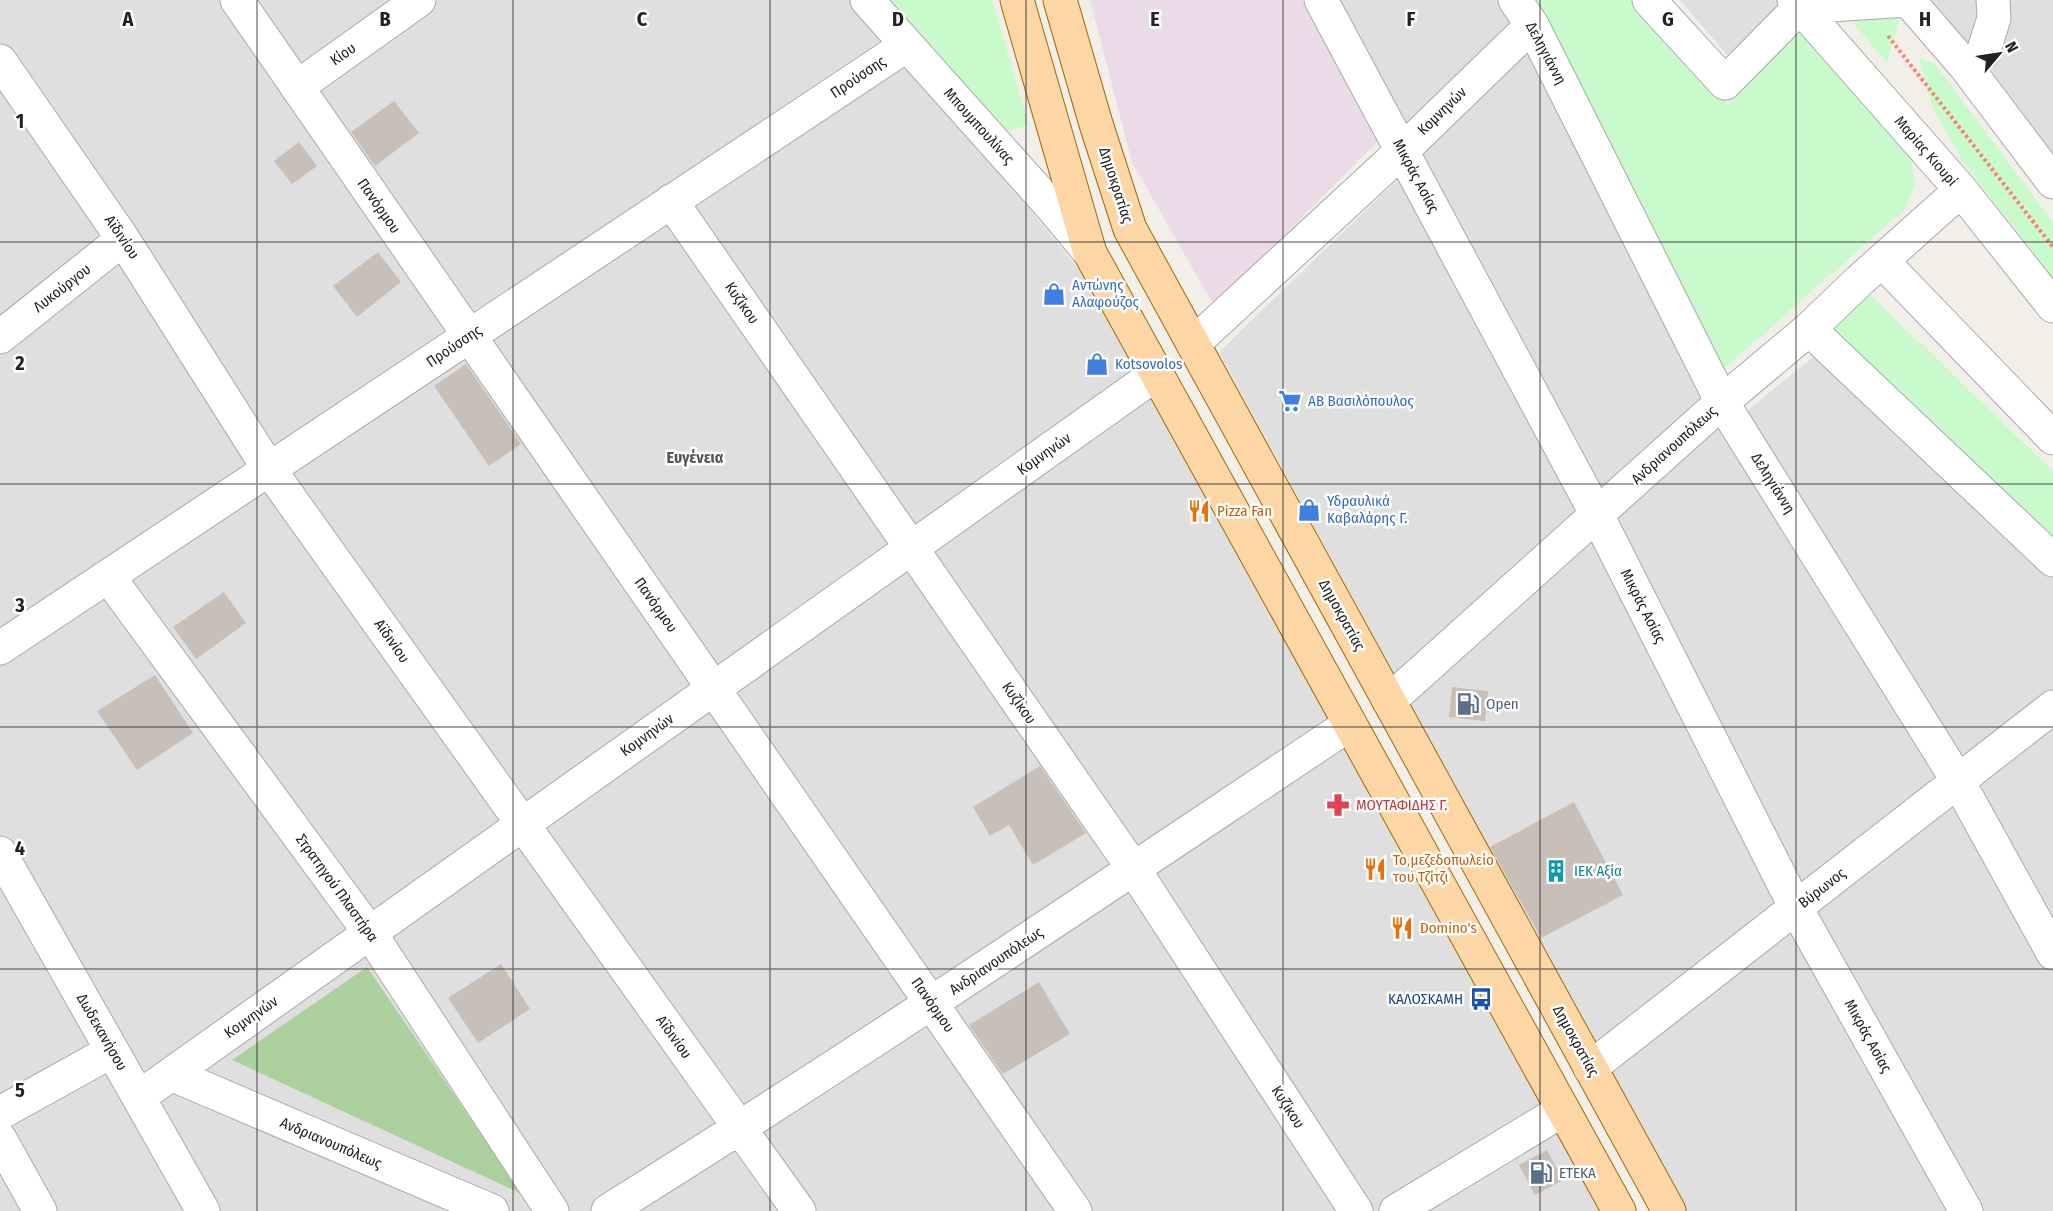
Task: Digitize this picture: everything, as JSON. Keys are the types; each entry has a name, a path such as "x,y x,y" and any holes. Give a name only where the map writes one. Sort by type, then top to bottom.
{"main road":[{"path":"1017,0 1090,253 1619,1211"},
{"name":"Δημοκρατίας","path":"1060,0 1096,124 1130,229 1669,1211"}],"street":[{"name":"Πανόρμου","path":"237,0 1075,1211"},
{"name":"Κίου","path":"297,87 419,0"},
{"name":"Μπουμπουλίνας","path":"867,0 1052,207 1090,253"},
{"name":"Μικράς Ασίας","path":"1321,0 1597,515 1796,908 1966,1211"},
{"path":"1649,0 1725,84 1797,4 1908,0 1966,67 2053,182"},
{"path":"1966,67 1983,52 1994,18 1993,0"},
{"name":"Μαρίας Κιουρί","path":"1797,4 1961,190 2053,306"},
{"name":"Κομνηνών","path":"1194,344 1403,150 1523,13"},
{"name":"Δεληγιάννη","path":"1523,13 1722,402 1958,781 2053,953"},
{"name":"Προύσσης","path":"0,648 907,45"},
{"name":"Αϊδινίου","path":"0,61 123,239 269,469 799,1211"},
{"name":"Ανδριανουπόλεως","path":"1389,701 1722,402 1809,329 1961,190"},
{"name":"Κυζίκου","path":"671,201 1133,868 1356,1211"},
{"name":"Λυκούργου","path":"0,337 123,239"},
{"path":"1882,261 2053,438"},
{"path":"1809,329 2053,560"},
{"name":"Κομνηνών","path":"139,1097 1156,374"},
{"name":"Στρατηγού Πλαστήρα","path":"108,576 370,933 552,1211"},
{"name":"Βύρωνος","path":"1590,1068 2053,707"},
{"name":"Ανδριανουπόλεως","path":"608,1211 932,1004 1350,724"},
{"name":"Δωδεκανήσου","path":"0,853 10,894 112,1050 203,1211"},
{"path":"0,1113 112,1050"},
{"name":"Ανδριανουπόλεως","path":"171,1074 492,1211"},
{"path":"1396,1211 1563,1110"},
{"path":"0,1139 40,1211"}],"path":[{"path":"1862,3 2053,247"}],"shaded area":[{"path":"0,0 858,0 1121,321 1604,1211 0,1211"},
{"path":"1090,0 1302,0 1378,141 1214,306 1132,162"},
{"path":"1338,0 1502,0 1721,432 1822,350 2053,568 2053,1211 1686,1211 1219,352 1423,155"},
{"path":"1680,0 1796,0 1727,55"},
{"path":"1926,0 2053,0 2053,163"}],"green space":[{"path":"882,0 992,0 1029,125 1002,132"},
{"path":"1528,0 1635,0 1728,103 1797,25 1909,151 1915,184 1905,209 1720,372"},
{"path":"1834,0 1901,12 1887,63"},
{"path":"1919,58 1935,64 2053,222 2053,277 1963,162 1931,104"},
{"path":"1869,294 2053,471 2053,558 1822,333"},
{"path":"367,967 522,1194 232,1060"}],"building":[{"path":"394,101 419,133 375,166 351,132"},
{"path":"299,142 317,166 292,184 274,161"},
{"path":"378,252 401,282 357,317 333,286"},
{"path":"466,364 521,444 489,466 434,386"},
{"path":"224,592 246,623 196,659 173,627"},
{"path":"155,675 193,733 137,770 97,711"},
{"name":"Open","path":"1452,687 1488,691 1485,721 1449,717"},
{"path":"1040,766 1086,833 1033,865 1009,825 990,836 973,807"},
{"name":"ΙΕΚ Αξία","path":"1574,802 1623,895 1541,938 1490,847"},
{"path":"501,964 530,1009 478,1043 448,998"},
{"path":"1039,982 1070,1034 1003,1074 969,1025"},
{"name":"ΕΤΕΚΑ","path":"1547,1150 1563,1180 1535,1195 1519,1165"}],"place":[{"name":"Αντώνης Αλαφούζος","path":"1054,294"},
{"name":"Kotsovolos","path":"1097,364"},
{"name":"ΑΒ Βασιλόπουλος","path":"1290,401"},
{"name":"Υδραυλικά Καβαλάρης Γ.","path":"1309,510"},
{"name":"Pizza Fan","path":"1199,511"},
{"name":"Open","path":"1468,704"},
{"name":"ΜΟΥΤΑΦΙΔΗΣ Γ.","path":"1338,805"},
{"name":"Το μεζεδοπωλείο του Τζίτζι","path":"1375,869"},
{"name":"ΙΕΚ Αξία","path":"1556,871"},
{"name":"Domino's","path":"1402,928"},
{"name":"ΚΑΛΟΣΚΑΜΗ","path":"1481,999"},
{"name":"ΕΤΕΚΑ","path":"1541,1173"}],"district":[{"name":"Ευγένεια","path":"695,457"}]}
